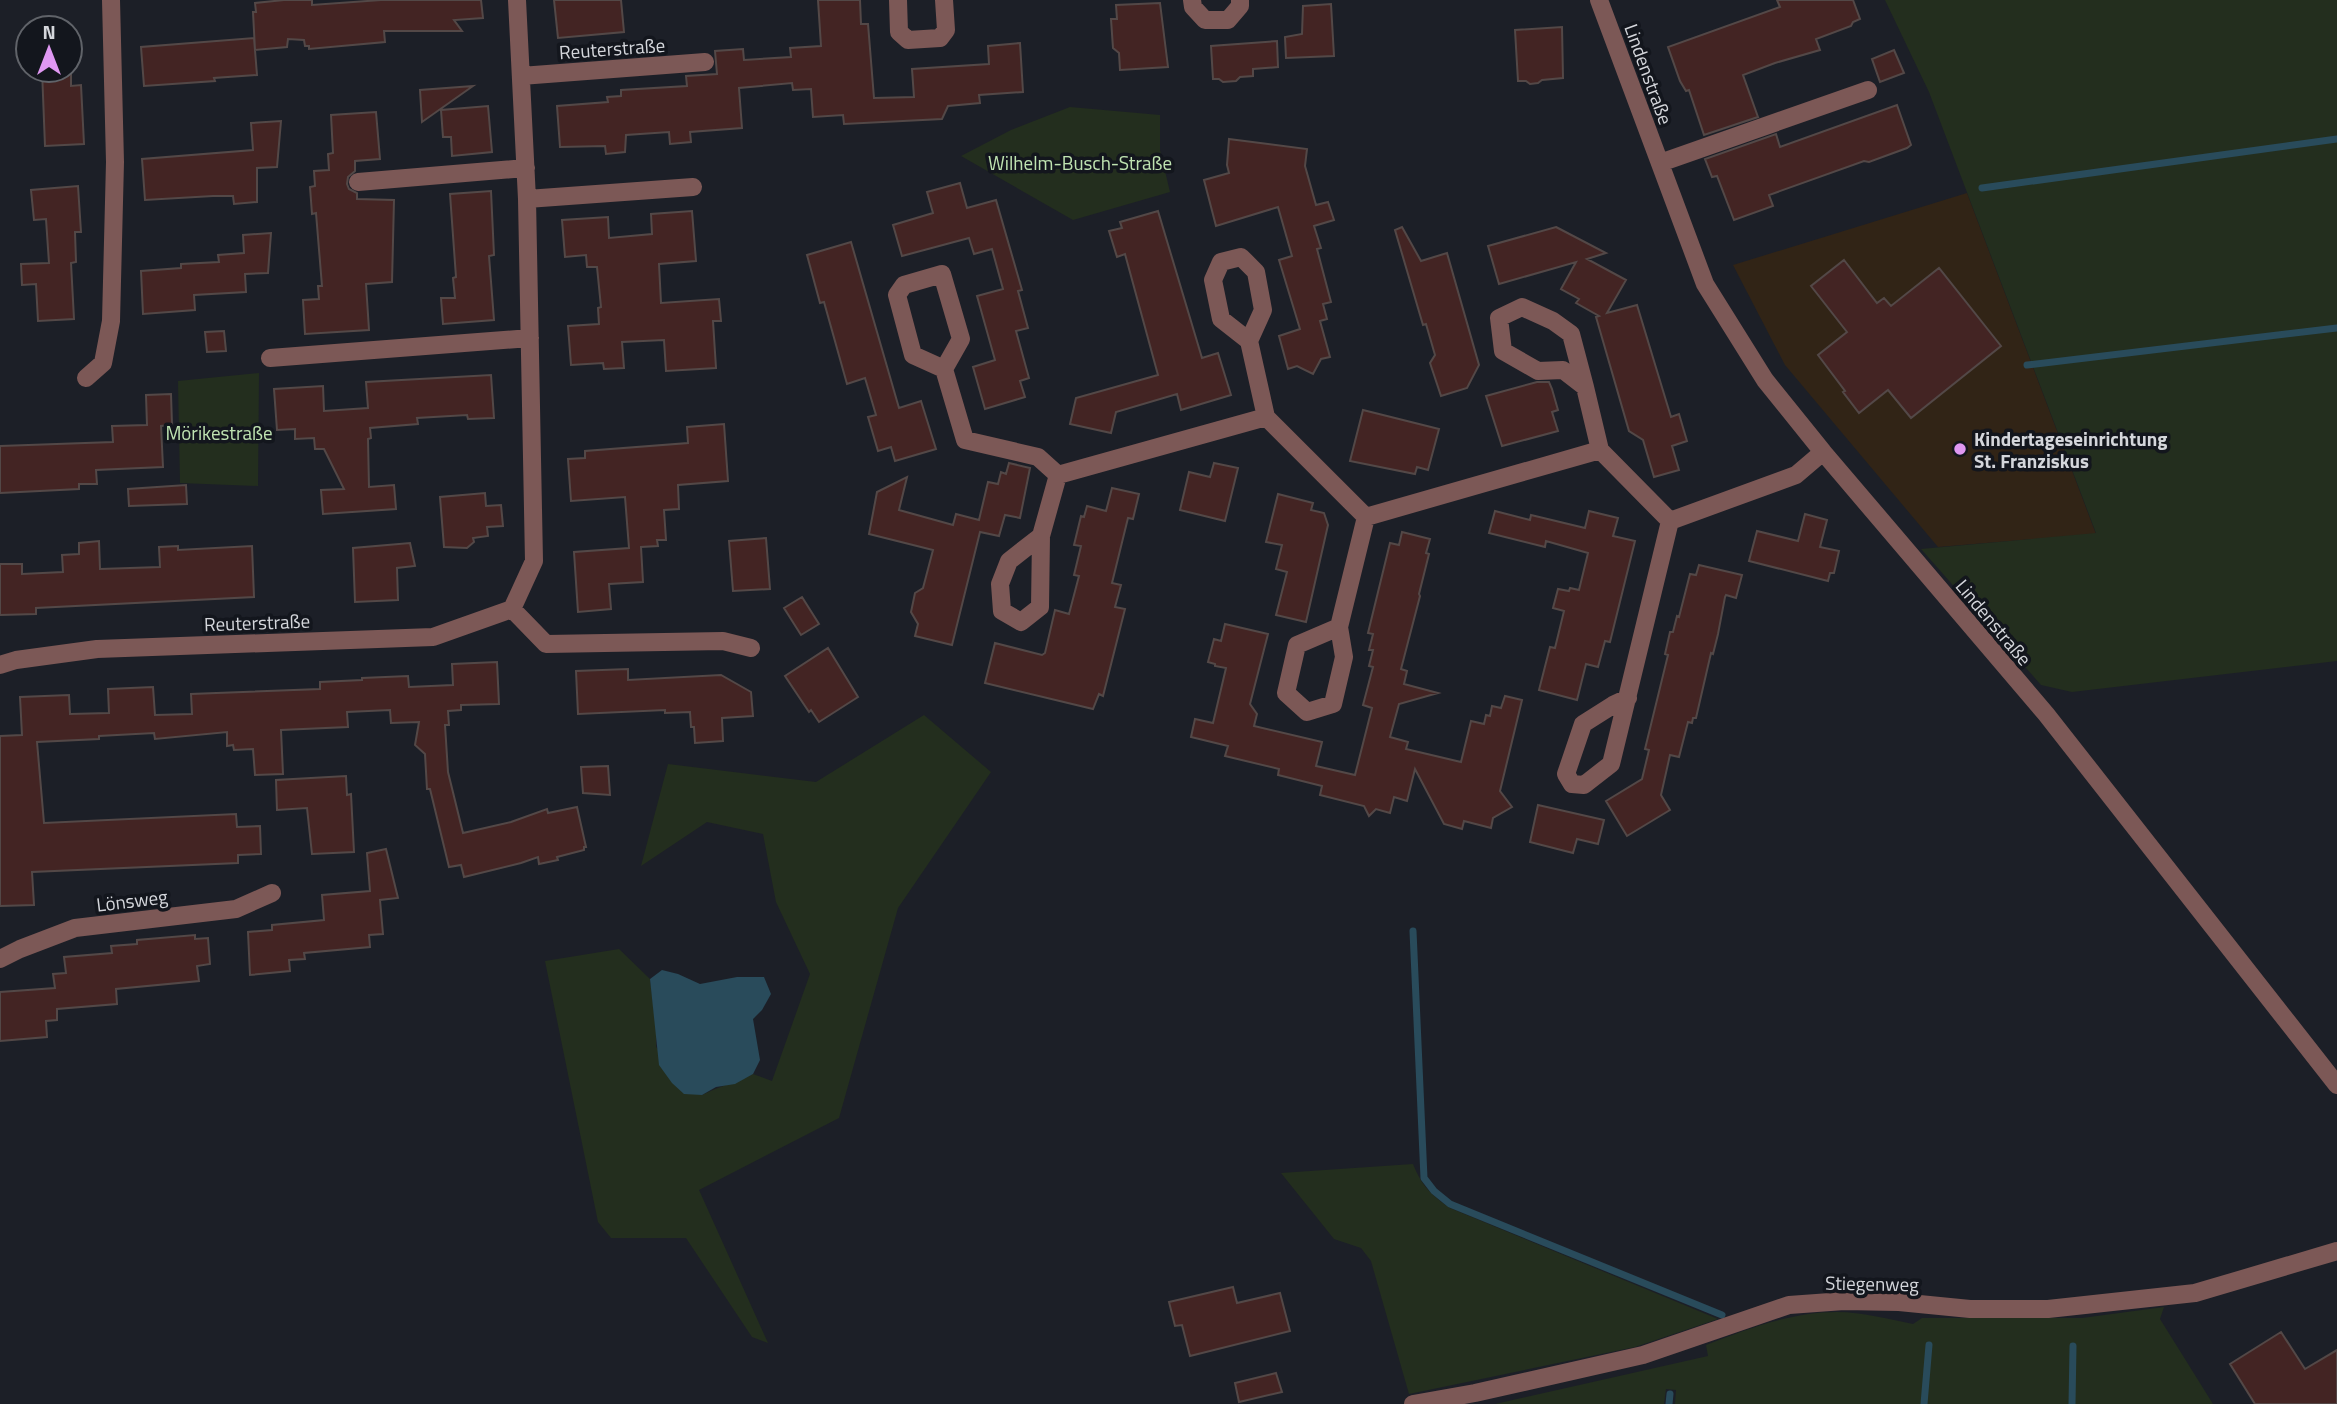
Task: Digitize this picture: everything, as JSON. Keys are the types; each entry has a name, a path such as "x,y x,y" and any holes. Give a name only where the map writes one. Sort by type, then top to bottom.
{"street":[{"path":"86,378 103,363 111,321 115,162 111,0"},
{"path":"517,0 527,199 534,561 512,610 546,644 723,641 751,648"},
{"path":"898,0 899,32 908,40 940,38 946,30 944,0"},
{"path":"1192,0 1193,7 1205,20 1228,20 1240,6 1240,0"},
{"name":"Lindenstraße","path":"1599,0 1705,284 1765,380 2046,715 2337,1085"},
{"name":"Reuterstraße","path":"522,76 705,62"},
{"path":"1660,163 1868,90"},
{"path":"358,182 526,168"},
{"path":"527,199 693,187"},
{"path":"944,369 913,355 897,295 904,285 942,274 961,340 944,369 965,440 1038,457 1058,475"},
{"path":"1585,387 1563,370 1538,371 1503,351 1499,318 1522,307 1553,321 1571,334 1585,387 1600,450 1670,521"},
{"path":"270,358 530,338"},
{"path":"1249,341 1266,417 1366,517"},
{"path":"1058,475 1266,417"},
{"path":"1366,517 1600,450"},
{"path":"1670,521 1796,475 1823,452"},
{"path":"1041,536 1058,475"},
{"path":"1339,627 1297,645 1286,693 1307,712 1334,704 1344,657 1339,627 1366,517"},
{"path":"1628,698 1583,724 1566,774 1572,784 1584,785 1611,764 1628,698 1670,521"},
{"name":"Reuterstraße","path":"0,665 16,660 97,649 433,636 512,610"},
{"name":"Lönsweg","path":"0,959 75,928 236,909 272,892"},
{"name":"Stiegenweg","path":"1413,1404 1475,1393 1643,1355 1788,1305 1844,1301 1970,1309 2048,1309 2195,1293 2337,1251"}],"shaded area":[{"name":"Kindertageseinrichtung St. Franziskus","path":"1967,193 2096,534 1938,547 1785,365 1733,265"}],"green space":[{"path":"1885,0 2337,0 2337,661 2072,692 2041,685 1921,549 2096,533 1929,92"},
{"name":"Wilhelm-Busch-Straße","path":"1070,107 1160,115 1160,150 1170,192 1073,220 961,156 1011,130"},
{"name":"Mörikestraße","path":"259,373 258,486 180,483 178,381"},
{"path":"924,715 991,772 898,908 839,1118 699,1190 768,1343 752,1337 686,1238 611,1238 598,1222 545,961 619,949 650,979 656,1047 702,1095 753,1074 772,1081 810,974 776,902 763,834 707,822 641,866 668,764 816,782"},
{"path":"1413,1164 1427,1189 1450,1208 1718,1319 1635,1347 1409,1394 1371,1261 1361,1248 1334,1239 1281,1173"},
{"path":"2164,1307 2160,1319 2213,1404 1675,1404 1676,1390 1666,1389 1664,1404 1495,1404 1708,1356 1706,1345 1786,1318 1803,1315 1846,1312 1913,1324 1922,1318 2082,1318"}],"water":[{"path":"662,970 700,984 737,977 764,977 771,994 753,1019 760,1060 753,1074 735,1084 716,1087 702,1095 684,1094 672,1083 659,1065 650,979"}],"building":[{"path":"312,0 312,5 381,0 481,0 483,18 454,20 462,31 384,31 385,42 309,49 304,40 288,39 287,47 255,50 255,3"},
{"path":"554,0 621,0 624,32 558,38"},
{"path":"818,0 860,0 861,24 868,24 874,98 914,97 912,69 989,64 988,46 1020,43 1023,92 979,95 980,103 948,106 942,119 844,124 843,115 813,117 811,89 793,90 792,83 739,88 742,128 690,132 691,142 670,144 669,132 626,135 625,152 606,154 605,146 560,147 557,106 608,102 607,97 621,96 621,90 687,86 686,76 717,74 715,51 743,49 744,60 791,57 790,48 821,46"},
{"path":"1777,0 1853,0 1860,19 1851,26 1816,39 1820,50 1743,75 1758,117 1704,135 1689,90 1686,91 1680,81 1668,47 1780,7"},
{"path":"1160,3 1168,67 1120,70 1119,53 1113,48 1111,19 1117,19 1116,5"},
{"path":"1331,4 1334,56 1286,58 1285,37 1302,34 1303,6"},
{"path":"1562,27 1563,78 1530,84 1518,81 1515,30"},
{"path":"254,38 257,75 144,86 141,47"},
{"path":"1277,41 1278,67 1253,69 1253,76 1240,77 1236,81 1223,82 1213,79 1211,46"},
{"path":"1894,50 1904,73 1880,82 1872,59"},
{"path":"43,84 81,85 84,144 45,146"},
{"path":"473,86 422,122 420,90"},
{"path":"1897,105 1911,145 1907,148 1769,195 1773,206 1734,220 1717,176 1712,177 1705,159 1776,134 1780,147"},
{"path":"488,106 492,152 452,156 451,137 443,137 441,110"},
{"path":"376,112 380,159 355,161 355,171 348,177 347,184 349,189 357,193 357,199 394,200 392,282 366,284 369,330 305,334 303,300 319,299 318,286 322,286 316,213 312,214 310,187 315,186 314,171 329,170 328,154 333,153 331,115"},
{"path":"281,121 277,167 257,168 257,202 234,204 233,196 145,200 142,159 253,150 251,123"},
{"path":"1229,139 1307,149 1305,166 1316,205 1328,202 1334,220 1314,226 1331,302 1323,304 1327,319 1320,321 1330,357 1321,359 1313,374 1297,366 1288,369 1279,336 1300,329 1279,260 1292,256 1278,207 1216,226 1204,180 1229,173"},
{"path":"960,183 967,208 996,200 1022,290 1018,291 1028,328 1016,331 1029,378 1020,381 1025,397 985,409 973,367 995,360 977,296 1003,289 992,249 974,254 969,238 902,256 893,225 933,213 927,192"},
{"path":"78,186 81,232 75,232 76,262 71,263 74,319 38,321 36,284 22,285 21,264 49,263 46,219 34,220 31,190"},
{"path":"491,191 494,255 489,256 494,320 443,324 441,298 455,298 450,194"},
{"path":"692,211 696,261 659,264 661,303 719,299 721,321 713,321 716,368 666,371 664,340 622,342 624,368 604,369 603,363 571,365 568,326 599,324 598,308 601,307 597,267 587,267 586,255 565,257 562,220 608,217 609,238 652,234 651,214"},
{"path":"1158,211 1202,358 1218,353 1231,395 1181,410 1177,394 1116,412 1111,433 1070,424 1076,398 1158,375 1125,254 1117,257 1109,231 1122,228 1120,222"},
{"path":"1402,227 1421,261 1447,253 1479,365 1467,388 1441,396 1430,363 1435,355 1426,324 1423,325 1395,230"},
{"path":"1556,227 1606,253 1587,259 1626,280 1607,313 1637,305 1671,417 1679,414 1687,441 1672,446 1679,470 1654,477 1643,440 1629,431 1596,317 1599,316 1576,303 1579,299 1561,289 1576,262 1499,284 1488,246"},
{"path":"271,233 268,273 245,274 246,292 194,295 195,310 143,314 141,271 181,268 181,264 219,262 218,255 244,253 243,235"},
{"path":"851,242 899,408 921,401 936,449 895,461 891,447 878,451 868,417 876,415 865,378 847,384 824,302 820,303 807,255"},
{"path":"1844,260 1877,303 1884,298 1891,306 1939,268 2001,346 1911,418 1888,390 1859,413 1818,355 1847,332 1811,286"},
{"path":"224,331 226,351 207,352 205,332"},
{"path":"491,375 494,418 468,419 467,415 417,418 418,424 370,428 369,487 394,485 396,509 323,514 321,490 344,489 324,449 315,449 314,438 295,439 295,429 277,430 274,389 323,386 324,411 368,408 366,382"},
{"path":"1537,382 1549,382 1552,389 1558,410 1552,412 1558,431 1502,446 1486,396"},
{"path":"171,394 172,425 161,426 163,467 96,470 97,484 79,484 79,489 0,493 0,446 113,442 112,426 147,425 146,395"},
{"path":"1363,410 1439,429 1428,470 1417,467 1415,474 1350,461"},
{"path":"724,424 728,481 678,485 679,509 664,510 666,540 657,540 658,546 641,547 643,582 609,584 611,609 578,612 574,552 629,548 625,497 571,501 568,459 585,458 585,451 688,443 687,427"},
{"path":"1009,463 1030,468 1020,518 1005,515 999,536 980,532 952,645 915,636 918,624 911,612 915,593 923,588 933,550 869,534 877,492 907,477 899,510 953,525 956,514 979,520 988,482 998,484 1001,472 1006,474"},
{"path":"1214,463 1238,468 1225,521 1180,510 1189,472 1210,477"},
{"path":"186,485 187,504 129,506 128,489"},
{"path":"1112,488 1139,494 1133,519 1128,518 1112,583 1121,585 1115,607 1125,609 1103,696 1099,694 1093,709 985,683 995,643 1042,655 1045,653 1055,610 1069,614 1079,576 1074,575 1081,546 1074,545 1081,516 1084,517 1087,506 1106,511"},
{"path":"485,493 486,506 501,505 503,526 487,527 488,536 473,538 474,542 467,548 444,547 440,497"},
{"path":"1278,494 1313,503 1311,510 1324,513 1328,525 1306,622 1276,615 1287,572 1276,569 1282,545 1266,542"},
{"path":"1495,511 1530,520 1531,515 1585,528 1589,511 1618,518 1613,536 1635,541 1610,642 1605,641 1598,667 1586,664 1577,700 1539,690 1550,647 1555,648 1564,611 1553,608 1558,589 1579,590 1588,553 1546,541 1545,547 1489,533"},
{"path":"1805,514 1827,520 1820,547 1839,551 1834,573 1830,573 1828,581 1749,561 1757,531 1798,541"},
{"path":"1402,532 1430,539 1420,596 1401,669 1407,671 1404,684 1438,693 1399,704 1390,737 1408,742 1406,749 1461,762 1471,721 1484,724 1486,715 1490,716 1492,706 1501,708 1505,696 1522,700 1500,791 1512,807 1493,818 1491,828 1464,821 1462,829 1444,824 1415,769 1407,801 1394,797 1390,813 1376,809 1369,816 1364,806 1320,795 1322,786 1278,775 1279,769 1225,756 1228,746 1191,737 1195,719 1213,723 1226,668 1208,662 1214,639 1221,641 1225,624 1268,634 1250,704 1257,714 1254,726 1322,742 1316,766 1355,775 1372,708 1363,705 1373,667 1369,666 1373,650 1369,650 1373,634 1368,633 1390,543 1399,545"},
{"path":"766,538 770,589 733,591 729,541"},
{"path":"99,541 100,569 160,567 159,547 178,546 178,550 252,546 254,597 36,608 36,614 0,615 0,564 22,564 22,574 63,572 62,555 79,554 79,543"},
{"path":"410,543 415,566 397,568 398,600 355,602 353,548"},
{"path":"1699,565 1742,575 1736,598 1725,597 1696,718 1693,718 1692,723 1688,722 1679,757 1670,755 1661,795 1670,810 1627,836 1606,801 1642,779 1649,750 1645,749 1668,655 1665,654 1670,632 1673,632 1677,616 1679,617 1690,574 1696,575"},
{"path":"802,597 819,624 801,635 784,608"},
{"path":"828,648 858,697 819,722 785,676"},
{"path":"497,662 499,704 461,705 461,710 448,711 449,725 445,725 448,772 463,833 511,822 547,809 548,813 577,807 586,847 584,850 557,857 558,860 539,864 538,857 464,877 461,865 449,867 430,789 427,789 425,754 415,745 419,722 391,723 390,710 347,712 348,727 281,730 283,774 255,775 253,749 234,750 233,745 227,746 227,732 155,739 154,733 37,742 44,823 236,814 237,827 260,826 261,854 238,855 238,863 32,872 34,905 0,906 0,736 22,735 20,697 69,695 70,714 109,713 108,689 153,687 155,715 192,714 191,694 320,689 320,682 408,676 409,687 453,685 452,664"},
{"path":"628,669 628,680 721,675 751,692 753,716 722,718 723,741 695,743 690,712 665,713 665,710 578,714 576,671"},
{"path":"608,766 610,795 583,793 581,767"},
{"path":"346,776 347,795 351,794 354,852 312,854 307,808 277,810 276,780"},
{"path":"1538,805 1604,820 1598,844 1577,839 1573,853 1530,842"},
{"path":"386,849 398,898 380,900 383,934 369,935 370,947 304,953 305,959 289,960 290,971 250,975 248,932 272,930 272,925 324,920 322,895 370,891 367,853"},
{"path":"195,935 195,939 208,938 210,964 197,966 199,981 116,989 117,1004 57,1009 57,1020 46,1021 47,1037 0,1041 0,992 55,988 53,974 66,973 64,957 112,953 111,946 137,944 137,940"},
{"path":"1233,1287 1237,1303 1280,1293 1290,1331 1190,1356 1182,1325 1175,1326 1169,1302"},
{"path":"2281,1332 2305,1369 2337,1350 2337,1404 2255,1404 2230,1364"},
{"path":"1276,1373 1282,1392 1239,1402 1235,1383"}],"waterway":[{"path":"1982,188 2337,139"},
{"path":"2027,365 2337,328"},
{"path":"1413,931 1424,1178 1434,1191 1450,1204 1722,1315"},
{"path":"1924,1404 1929,1345"},
{"path":"2072,1404 2073,1346"},
{"path":"1669,1404 1670,1394"}],"place":[{"name":"Kindertageseinrichtung St. Franziskus","path":"1960,449"}]}
